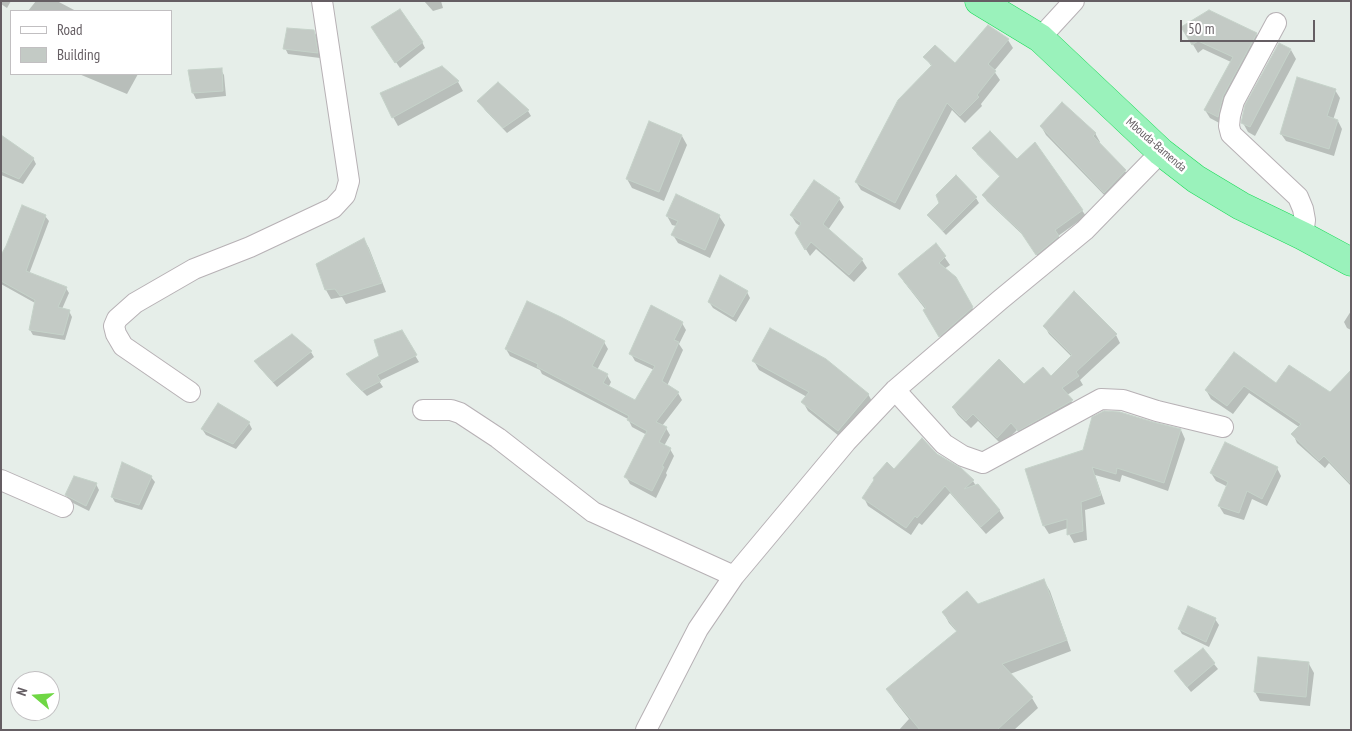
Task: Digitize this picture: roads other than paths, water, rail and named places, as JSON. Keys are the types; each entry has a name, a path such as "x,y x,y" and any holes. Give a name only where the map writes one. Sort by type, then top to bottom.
{"highway":[{"name":"Mbouda-Bamenda","path":"979,1 1040,38 1161,152 1196,179 1241,206 1351,262"}],"street":[{"path":"190,392 123,346 114,326 117,319 135,303 194,269 250,247 333,208 345,195 349,181 322,1"},
{"path":"1040,38 1074,1"},
{"path":"1276,23 1234,101 1229,126 1231,134 1298,196 1304,209 1303,236"},
{"path":"646,730 698,629 734,576 846,442 895,390 1085,230 1161,152"},
{"path":"895,390 944,444 963,456 983,463 1101,399 1123,400 1157,411 1223,427"},
{"path":"423,410 451,410 460,413 498,438 593,512 734,576"},
{"path":"1,480 63,507"}]}
